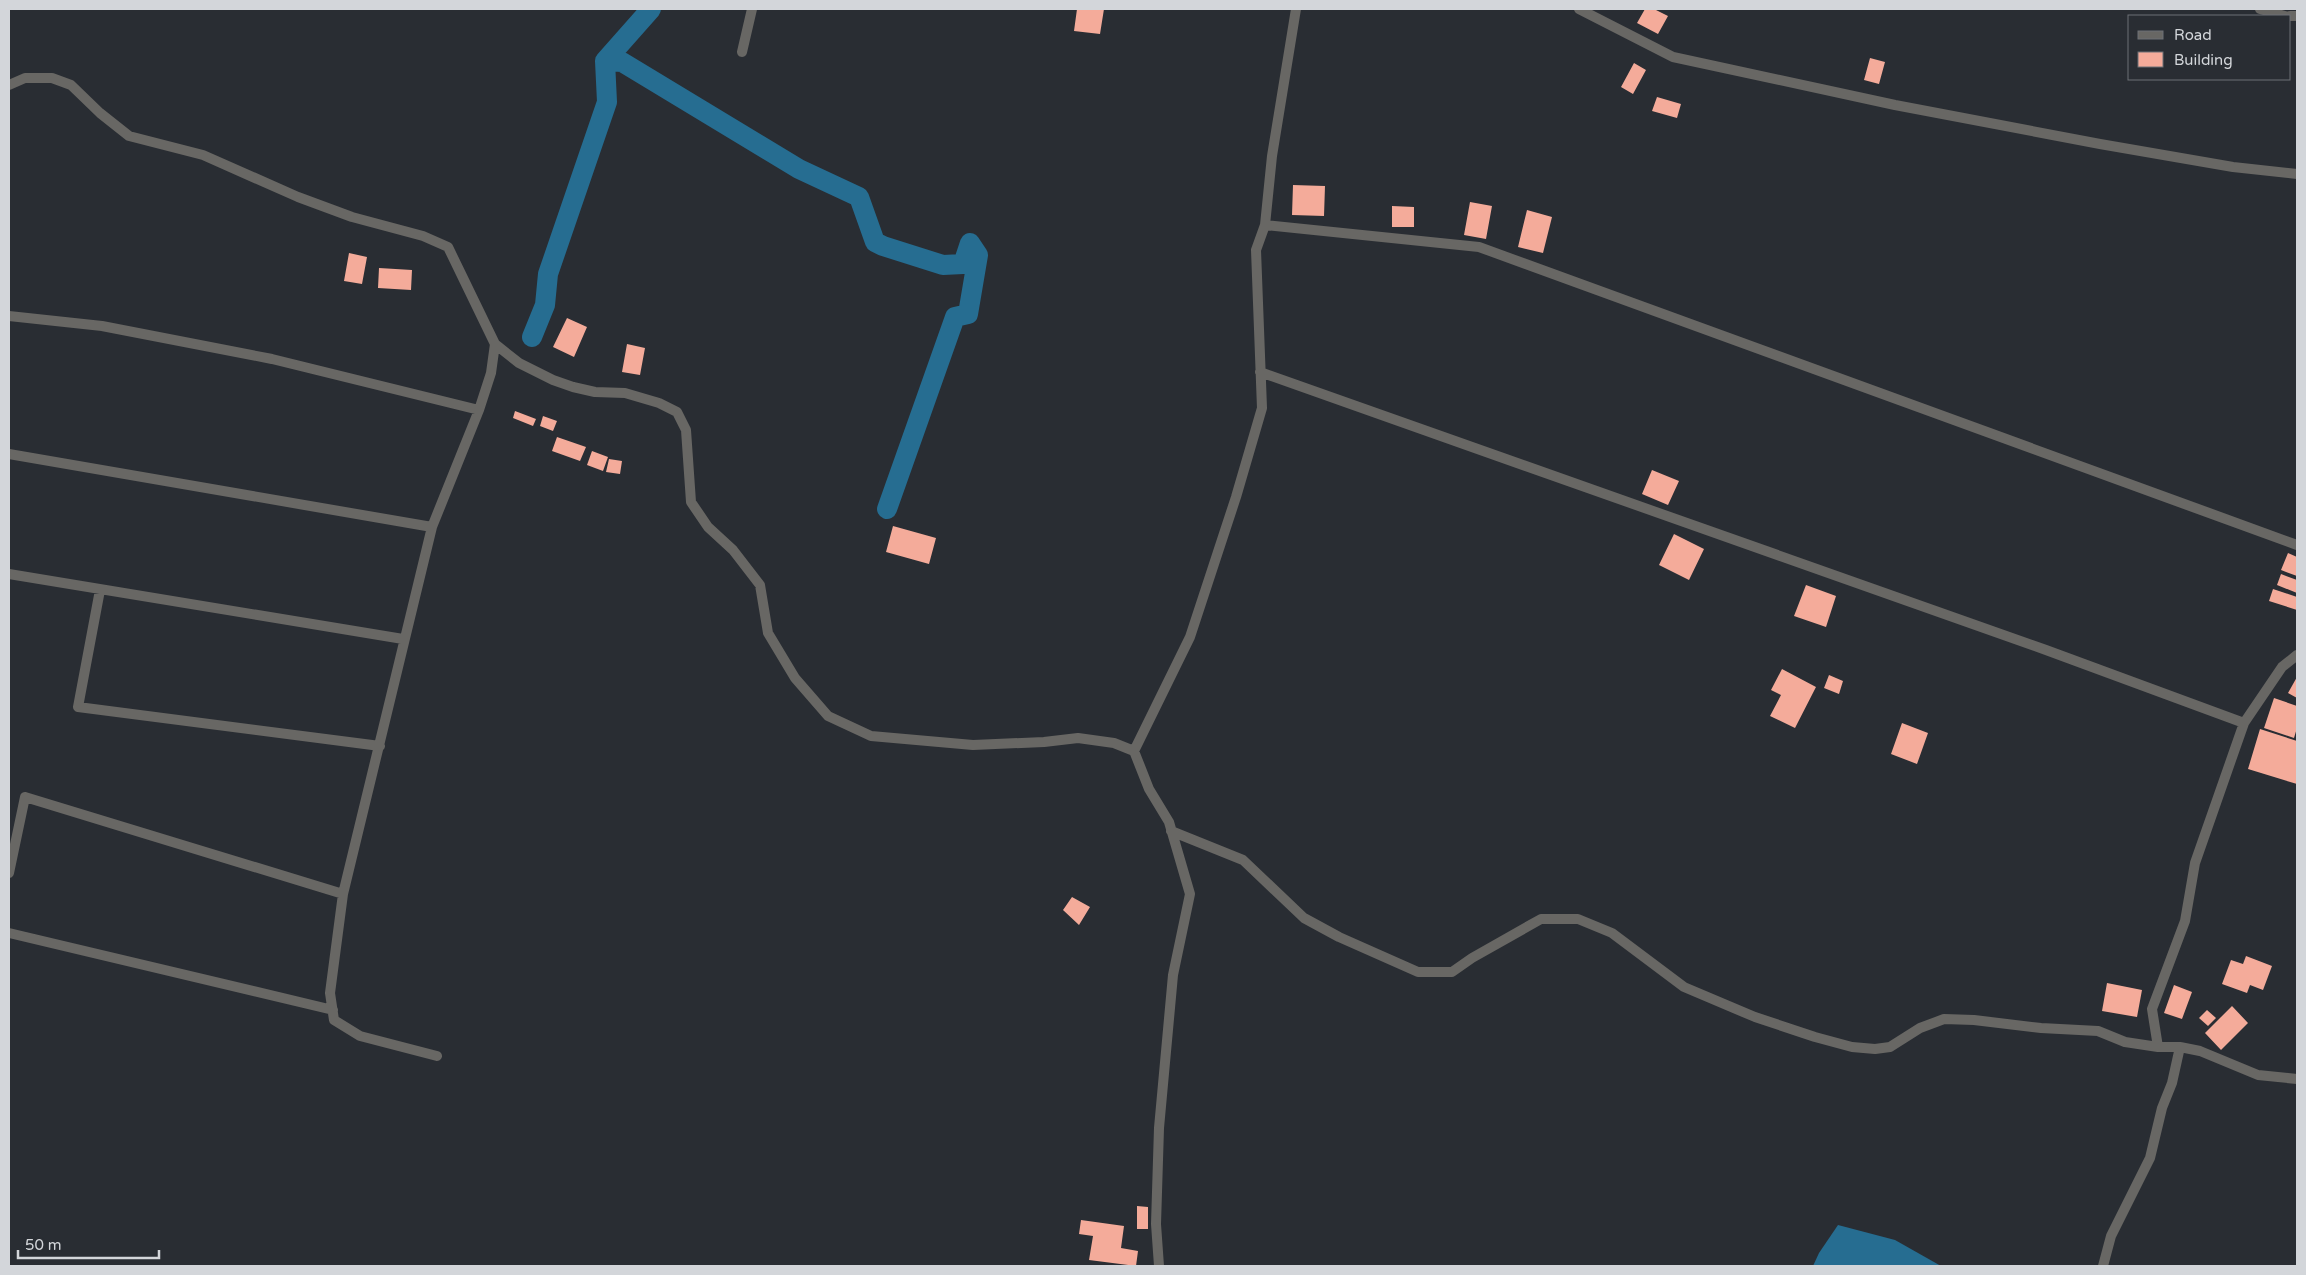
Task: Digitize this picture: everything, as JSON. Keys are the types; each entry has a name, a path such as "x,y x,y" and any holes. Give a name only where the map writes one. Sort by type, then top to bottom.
{"street":[{"path":"742,52 752,9"},
{"path":"1134,751 1190,637 1236,497 1262,408 1256,250 1265,225 1272,156 1296,9"},
{"path":"1579,9 1674,57 1896,105 2100,144 2233,167 2297,174"},
{"path":"2260,9 2281,15"},
{"path":"9,85 25,78 52,78 71,85 100,113 129,136 203,155 298,198 352,217 423,236 448,247 495,344 519,362 553,380 595,392 626,393 659,403 677,412 686,430 690,502 708,527 733,550 760,585 768,633 795,678 828,716 871,736 973,745 1044,742 1078,738 1114,743 1134,751 1149,789 1169,822 1190,894 1173,975 1159,1128 1156,1224 1159,1266"},
{"path":"1265,225 1479,247 2297,545"},
{"path":"9,316 102,326 272,358 479,410"},
{"path":"437,1056 360,1036 334,1020 330,993 343,894 432,527 479,410 491,373 495,344"},
{"path":"1260,372 2037,646 2244,723"},
{"path":"9,454 432,527"},
{"path":"9,574 404,639"},
{"path":"100,590 78,707 380,746"},
{"path":"2158,1047 2152,1009 2185,921 2195,863 2244,723 2282,667 2297,655"},
{"path":"9,873 25,797 343,894"},
{"path":"1171,831 1243,860 1304,918 1339,938 1418,972 1452,972 1472,958 1541,919 1578,919 1612,933 1684,988 1755,1017 1814,1037 1852,1047 1875,1049 1890,1047 1920,1028 1944,1019 2098,1031 2125,1042 2158,1047 2180,1047 2200,1051 2258,1075 2297,1079"},
{"path":"9,933 332,1010"},
{"path":"2103,1266 2111,1236 2150,1158 2162,1108 2172,1083 2180,1047"}],"water":[{"path":"1838,1225 1895,1240 1941,1266 1813,1266 1819,1253"}],"building":[{"path":"1077,9 1104,9 1100,34 1074,31"},
{"path":"1645,9 1654,9 1668,16 1658,34 1637,23"},
{"path":"1870,58 1885,62 1879,84 1864,80"},
{"path":"1634,63 1646,70 1633,94 1621,87"},
{"path":"1657,97 1681,104 1677,118 1652,111"},
{"path":"1293,185 1325,186 1324,216 1292,215"},
{"path":"1470,202 1492,206 1486,239 1464,235"},
{"path":"1392,206 1414,207 1414,227 1392,227"},
{"path":"1527,210 1552,217 1543,253 1518,247"},
{"path":"349,253 367,257 362,284 344,281"},
{"path":"379,268 412,270 411,290 378,288"},
{"path":"567,318 587,327 574,357 553,347"},
{"path":"627,344 645,348 640,375 622,372"},
{"path":"515,411 536,419 533,426 513,418"},
{"path":"543,416 557,421 553,431 540,426"},
{"path":"557,437 586,447 580,461 552,451"},
{"path":"592,451 608,457 603,471 587,465"},
{"path":"609,459 622,461 620,474 606,472"},
{"path":"1652,470 1679,481 1668,505 1642,494"},
{"path":"893,526 936,538 929,564 886,552"},
{"path":"1674,534 1704,549 1689,580 1659,565"},
{"path":"2288,553 2297,557 2297,576 2281,570"},
{"path":"2281,574 2297,580 2297,593 2277,585"},
{"path":"1806,585 1836,596 1826,627 1794,616"},
{"path":"2273,589 2297,597 2297,610 2269,601"},
{"path":"1782,669 1816,687 1795,728 1770,716 1781,695 1771,690"},
{"path":"1829,675 1843,681 1839,694 1824,688"},
{"path":"2297,677 2297,698 2288,693"},
{"path":"2274,698 2297,706 2297,728 2294,738 2264,728"},
{"path":"1902,723 1928,733 1917,764 1891,754"},
{"path":"2260,729 2297,741 2297,784 2248,769"},
{"path":"1072,897 1090,907 1079,925 1063,910"},
{"path":"2246,956 2272,966 2263,990 2250,985 2247,993 2222,984 2231,960 2243,964"},
{"path":"2107,983 2142,990 2137,1017 2102,1011"},
{"path":"2174,985 2192,992 2182,1019 2164,1013"},
{"path":"2232,1006 2248,1023 2221,1050 2205,1033"},
{"path":"2207,1010 2216,1018 2208,1026 2199,1018"},
{"path":"1137,1206 1148,1207 1148,1229 1137,1229"},
{"path":"1081,1220 1124,1226 1121,1248 1138,1251 1136,1266 1089,1260 1093,1236 1079,1234"}],"waterway":[{"path":"532,337 545,305 548,274 607,102 605,61 651,9"},
{"path":"605,61 622,62 799,169 859,197 875,242 943,265 963,264 970,243 978,255 968,314 955,317 887,509"}]}
